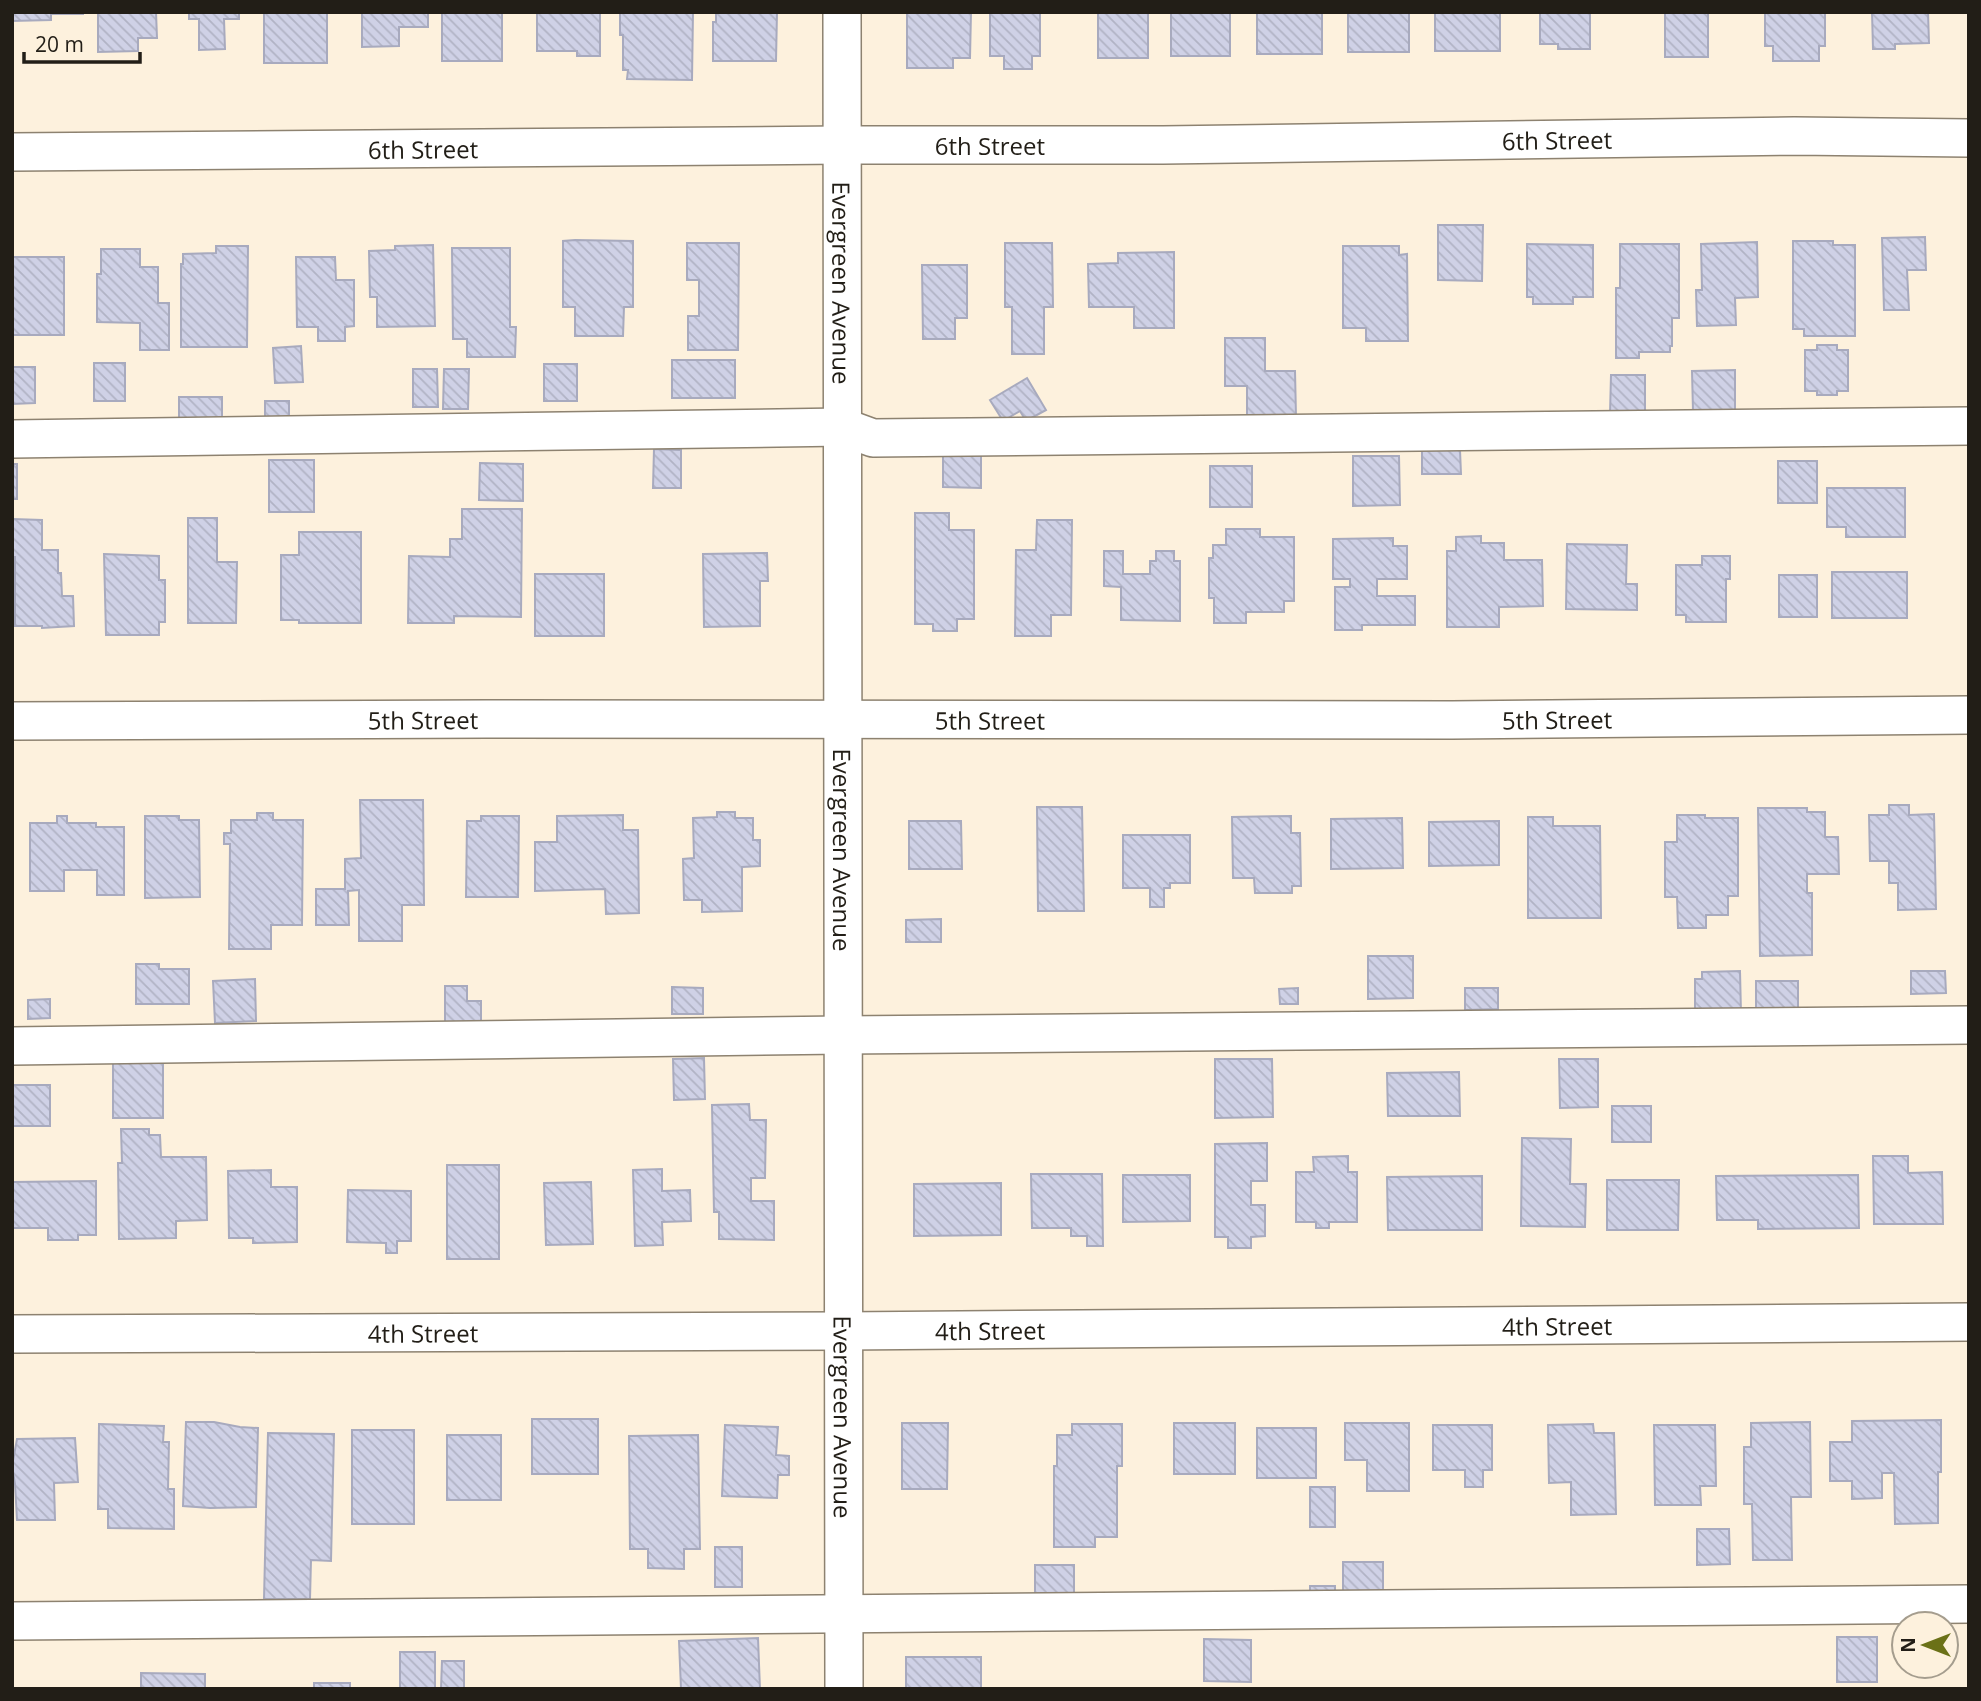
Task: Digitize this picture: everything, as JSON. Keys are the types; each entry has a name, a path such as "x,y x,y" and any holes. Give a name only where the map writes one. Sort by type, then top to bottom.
{"street":[{"name":"Evergreen Avenue","path":"842,12 845,1689"},
{"name":"6th Street","path":"12,152 1163,145 1794,136 1969,138"},
{"path":"12,439 843,427 873,438 887,438 1969,426"},
{"name":"5th Street","path":"12,721 1452,720 1969,715"},
{"path":"12,1046 1969,1025"},
{"name":"4th Street","path":"12,1334 844,1331 1969,1322"},
{"path":"12,1621 1969,1604"}],"building":[{"path":"12,12 83,14 51,14 51,20 12,21"},
{"path":"98,12 156,12 157,38 138,38 138,51 98,52"},
{"path":"189,12 239,12 239,19 224,19 225,49 199,50 199,19 189,19"},
{"path":"264,12 327,12 327,63 264,63"},
{"path":"362,12 428,12 428,27 399,27 399,46 362,47"},
{"path":"442,12 502,12 502,61 442,61"},
{"path":"537,12 600,12 600,56 577,56 577,51 537,51"},
{"path":"620,12 693,12 692,80 627,79 628,70 623,70"},
{"path":"716,12 777,12 776,61 713,61 713,22 716,22"},
{"path":"907,12 971,12 970,58 953,58 953,68 907,68"},
{"path":"990,12 1040,12 1040,56 1032,56 1032,69 1004,69 1004,56 990,56"},
{"path":"1098,12 1148,12 1148,58 1098,58"},
{"path":"1171,12 1230,12 1230,56 1171,56"},
{"path":"1348,12 1409,12 1409,52 1348,52"},
{"path":"1435,12 1500,12 1500,51 1435,51"},
{"path":"1540,12 1590,12 1590,49 1558,49 1558,44 1540,44"},
{"path":"1665,12 1708,12 1708,57 1665,57"},
{"path":"1765,12 1825,12 1825,46 1819,46 1819,61 1773,61 1773,46 1765,46"},
{"path":"1872,12 1928,12 1929,43 1895,44 1895,49 1873,49"},
{"path":"1257,13 1322,13 1322,54 1257,54"},
{"path":"1438,225 1483,225 1482,281 1438,280"},
{"path":"1925,237 1926,270 1907,270 1909,310 1884,310 1882,238"},
{"path":"563,241 633,241 633,307 624,307 623,336 575,336 575,307 563,307"},
{"path":"1793,241 1833,241 1833,245 1855,245 1855,336 1804,336 1804,329 1793,329"},
{"path":"1757,242 1758,297 1735,298 1736,325 1697,326 1696,290 1702,290 1701,244"},
{"path":"687,243 739,243 738,350 688,350 688,316 699,316 699,280 687,280"},
{"path":"1005,243 1052,243 1053,307 1044,307 1044,354 1012,354 1012,307 1005,307"},
{"path":"1527,244 1593,245 1593,297 1573,297 1573,304 1533,304 1533,297 1527,297"},
{"path":"1620,244 1679,244 1679,318 1672,318 1670,352 1639,352 1639,358 1616,358 1616,288 1620,288"},
{"path":"433,245 435,326 377,327 377,297 370,297 369,251 395,250 395,246"},
{"path":"216,246 248,246 247,347 181,347 183,254 216,253"},
{"path":"1343,246 1399,246 1399,255 1407,254 1408,341 1366,341 1366,328 1343,328"},
{"path":"452,248 510,248 510,327 516,327 515,357 467,357 467,339 453,339"},
{"path":"101,249 140,249 140,267 158,267 158,303 169,303 169,350 140,350 140,323 97,322 97,274 101,274"},
{"path":"1174,252 1174,328 1134,328 1134,307 1089,307 1088,264 1118,263 1118,253"},
{"path":"12,257 64,257 64,335 12,335"},
{"path":"296,257 335,257 336,280 354,280 354,326 345,327 345,341 318,341 318,327 297,327"},
{"path":"922,265 967,265 967,318 955,318 955,339 923,339"},
{"path":"1225,338 1265,338 1265,371 1295,371 1296,416 1247,416 1247,386 1225,386"},
{"path":"1817,345 1837,345 1837,350 1848,350 1848,391 1837,391 1837,395 1817,395 1817,391 1805,391 1805,350 1817,350"},
{"path":"301,346 303,382 275,383 273,348"},
{"path":"672,360 735,360 735,398 672,398"},
{"path":"94,363 125,363 125,401 94,401"},
{"path":"544,364 577,364 577,401 544,401"},
{"path":"12,367 35,367 35,403 12,404"},
{"path":"413,369 437,369 438,407 413,407"},
{"path":"444,369 469,369 468,409 443,409"},
{"path":"1735,370 1735,410 1693,411 1692,371"},
{"path":"1611,375 1645,375 1645,414 1610,414"},
{"path":"1027,378 1046,410 1026,421 1020,411 1003,421 990,400"},
{"path":"179,397 222,397 222,423 179,423"},
{"path":"265,401 289,401 289,419 265,419"},
{"path":"943,446 981,446 981,488 943,487"},
{"path":"654,449 681,450 681,488 653,488"},
{"path":"1422,450 1460,450 1461,474 1422,474"},
{"path":"1353,456 1399,456 1400,505 1353,506"},
{"path":"269,460 314,460 314,512 269,512"},
{"path":"1778,461 1817,461 1817,503 1778,503"},
{"path":"480,463 523,464 523,501 479,500"},
{"path":"12,464 17,464 17,499 12,499"},
{"path":"1210,466 1252,466 1252,507 1210,507"},
{"path":"1827,488 1905,488 1905,537 1846,537 1846,527 1827,527"},
{"path":"462,509 522,509 521,617 454,616 454,623 408,623 409,556 450,557 450,539 462,539"},
{"path":"915,513 949,513 949,530 974,530 974,619 957,619 957,631 933,631 933,624 915,624"},
{"path":"188,518 217,518 217,562 237,562 236,623 188,623"},
{"path":"12,519 42,520 42,550 58,550 62,596 73,596 74,626 15,626"},
{"path":"1037,520 1072,520 1071,615 1051,615 1051,636 1015,636 1016,550 1036,550"},
{"path":"1226,529 1260,529 1260,537 1294,537 1294,601 1284,601 1284,612 1246,612 1246,623 1214,623 1214,598 1209,598 1209,558 1213,558 1213,545 1226,545"},
{"path":"299,532 361,532 361,623 299,623 299,620 281,620 281,555 299,555"},
{"path":"1481,536 1481,543 1504,543 1504,560 1542,560 1543,606 1499,607 1499,627 1447,627 1447,551 1456,551 1456,537"},
{"path":"1393,538 1393,546 1407,546 1407,579 1377,579 1377,596 1415,596 1415,625 1362,625 1362,630 1335,630 1335,587 1350,587 1350,579 1333,579 1333,539"},
{"path":"1567,544 1627,545 1626,584 1637,584 1637,610 1566,609"},
{"path":"1104,551 1123,551 1123,574 1150,574 1150,561 1156,561 1156,551 1174,551 1174,561 1180,561 1180,621 1121,620 1121,587 1104,586"},
{"path":"767,553 768,581 760,581 760,626 704,627 703,554"},
{"path":"104,554 159,556 159,580 165,580 165,622 159,622 159,635 106,635"},
{"path":"1702,556 1730,556 1730,579 1726,579 1726,622 1686,622 1686,615 1676,615 1676,565 1702,565"},
{"path":"1832,572 1907,572 1907,618 1832,618"},
{"path":"535,574 604,574 604,636 535,636"},
{"path":"1779,575 1817,575 1817,617 1779,617"},
{"path":"360,800 423,800 424,905 402,905 402,941 359,941 359,890 348,891 349,925 316,925 316,889 345,889 345,859 361,858"},
{"path":"1889,805 1909,805 1909,815 1934,814 1936,909 1898,910 1898,883 1889,883 1889,861 1870,861 1869,815 1889,815"},
{"path":"1037,807 1082,807 1084,911 1038,911"},
{"path":"1758,808 1807,808 1807,812 1825,812 1825,837 1838,837 1839,874 1807,874 1807,893 1812,893 1812,955 1760,956"},
{"path":"717,812 735,812 735,818 753,818 753,840 760,840 760,866 742,867 742,911 702,912 702,900 684,900 683,859 694,858 693,818 717,817"},
{"path":"257,813 273,813 273,820 303,820 302,925 271,925 271,949 229,949 230,844 224,844 224,833 231,833 231,820 257,820"},
{"path":"623,815 623,830 638,830 639,913 606,914 605,889 535,891 535,842 557,842 557,816"},
{"path":"1677,815 1738,818 1738,896 1728,896 1728,915 1706,915 1706,928 1678,928 1677,897 1665,897 1665,842 1677,842"},
{"path":"57,816 67,816 67,823 124,827 124,895 97,895 97,870 64,870 64,891 30,891 30,823 57,823"},
{"path":"145,816 179,816 179,820 199,820 200,897 145,898"},
{"path":"481,816 519,816 518,897 466,897 467,821 481,821"},
{"path":"1291,816 1291,833 1300,833 1301,886 1292,886 1292,893 1255,893 1254,878 1233,878 1232,817"},
{"path":"1528,817 1553,817 1553,826 1600,826 1601,918 1528,918"},
{"path":"1402,818 1403,868 1331,869 1331,819"},
{"path":"909,821 961,821 962,869 909,869"},
{"path":"1499,821 1499,865 1429,866 1429,822"},
{"path":"1123,835 1190,835 1190,883 1170,883 1170,888 1164,888 1164,907 1150,907 1150,888 1123,888"},
{"path":"941,919 941,942 906,942 906,920"},
{"path":"1368,956 1413,956 1413,998 1368,999"},
{"path":"136,964 159,964 159,969 189,969 189,1004 136,1004"},
{"path":"1740,971 1741,1013 1695,1013 1695,979 1702,979 1702,972"},
{"path":"1911,971 1945,971 1946,993 1911,994"},
{"path":"255,979 256,1021 215,1023 213,981"},
{"path":"1756,981 1798,981 1798,1011 1756,1011"},
{"path":"445,986 467,986 467,1001 481,1001 481,1022 445,1022"},
{"path":"672,987 703,988 703,1014 672,1014"},
{"path":"1298,988 1298,1004 1280,1004 1279,989"},
{"path":"1465,988 1498,988 1498,1009 1465,1010"},
{"path":"50,999 50,1018 28,1019 28,1000"},
{"path":"704,1058 705,1099 674,1100 673,1059"},
{"path":"113,1059 163,1059 163,1118 113,1118"},
{"path":"1215,1059 1272,1059 1273,1117 1215,1118"},
{"path":"1559,1059 1598,1059 1598,1107 1560,1108"},
{"path":"1459,1072 1460,1116 1388,1116 1387,1073"},
{"path":"12,1085 50,1085 50,1126 12,1126"},
{"path":"749,1104 750,1120 766,1120 765,1178 751,1178 751,1201 774,1201 774,1240 719,1239 719,1212 714,1212 712,1105"},
{"path":"1612,1106 1651,1106 1651,1142 1612,1142"},
{"path":"121,1129 149,1129 149,1135 160,1135 161,1157 206,1157 207,1220 176,1221 176,1238 119,1239 118,1163 122,1163"},
{"path":"1522,1138 1571,1139 1570,1184 1586,1184 1585,1227 1521,1226"},
{"path":"1267,1143 1267,1181 1251,1181 1251,1205 1265,1205 1265,1236 1251,1237 1251,1248 1228,1248 1228,1237 1215,1237 1215,1144"},
{"path":"1348,1156 1348,1172 1357,1172 1357,1222 1329,1222 1329,1228 1316,1228 1316,1222 1296,1222 1296,1172 1314,1172 1313,1157"},
{"path":"1873,1156 1908,1156 1908,1173 1942,1172 1943,1224 1874,1224"},
{"path":"447,1165 499,1165 499,1259 447,1259"},
{"path":"662,1169 662,1191 690,1190 691,1221 662,1222 663,1245 635,1246 633,1170"},
{"path":"271,1170 271,1187 297,1187 297,1242 253,1243 253,1238 229,1238 228,1171"},
{"path":"1031,1174 1102,1174 1103,1246 1087,1246 1087,1236 1071,1236 1071,1228 1032,1228"},
{"path":"1123,1175 1190,1175 1190,1221 1123,1222"},
{"path":"1858,1175 1859,1228 1758,1229 1758,1220 1717,1220 1716,1176"},
{"path":"1482,1176 1482,1230 1388,1230 1387,1177"},
{"path":"1607,1180 1679,1180 1678,1230 1607,1230"},
{"path":"96,1181 96,1235 78,1235 78,1240 48,1240 48,1228 13,1228 13,1182"},
{"path":"591,1182 593,1244 546,1245 544,1183"},
{"path":"1001,1183 1001,1235 914,1236 914,1184"},
{"path":"348,1190 411,1191 411,1241 397,1241 397,1253 386,1253 386,1243 347,1242"},
{"path":"532,1419 598,1419 598,1474 532,1474"},
{"path":"1941,1420 1938,1523 1895,1524 1894,1473 1882,1473 1882,1498 1852,1499 1852,1481 1830,1481 1830,1442 1852,1442 1852,1421"},
{"path":"186,1422 214,1422 258,1428 256,1507 183,1506"},
{"path":"1810,1422 1811,1497 1791,1497 1792,1560 1753,1560 1752,1504 1744,1504 1744,1447 1751,1447 1751,1423"},
{"path":"902,1423 948,1423 947,1489 902,1489"},
{"path":"1174,1423 1235,1423 1235,1474 1174,1474"},
{"path":"1345,1423 1409,1423 1409,1491 1367,1491 1367,1460 1345,1460"},
{"path":"99,1424 164,1426 163,1442 169,1442 168,1489 174,1489 174,1529 108,1528 108,1509 98,1509"},
{"path":"1072,1424 1122,1424 1122,1466 1117,1466 1117,1537 1095,1537 1095,1547 1054,1547 1054,1466 1057,1466 1057,1435 1072,1435"},
{"path":"1593,1424 1594,1433 1614,1433 1616,1514 1571,1515 1571,1482 1549,1483 1548,1425"},
{"path":"725,1425 778,1427 776,1455 789,1456 789,1475 778,1475 777,1498 722,1496"},
{"path":"1433,1425 1492,1425 1492,1470 1483,1470 1483,1487 1465,1487 1465,1470 1433,1470"},
{"path":"1654,1425 1715,1425 1716,1486 1700,1486 1701,1505 1655,1505"},
{"path":"1257,1428 1316,1428 1316,1478 1257,1478"},
{"path":"352,1430 414,1430 414,1524 352,1524"},
{"path":"268,1433 334,1434 331,1561 311,1560 310,1599 264,1599"},
{"path":"447,1435 501,1435 501,1500 447,1500"},
{"path":"698,1435 700,1549 684,1549 684,1569 648,1568 648,1549 630,1549 629,1436"},
{"path":"75,1438 78,1482 54,1483 55,1520 17,1520 12,1466 17,1439"},
{"path":"1310,1487 1335,1487 1335,1527 1310,1527"},
{"path":"1697,1529 1729,1529 1730,1564 1697,1565"},
{"path":"715,1547 742,1547 742,1587 715,1587"},
{"path":"1343,1562 1383,1562 1383,1597 1343,1597"},
{"path":"1035,1565 1074,1565 1074,1599 1035,1599"},
{"path":"1310,1586 1335,1586 1335,1594 1310,1594"},
{"path":"1837,1637 1877,1637 1877,1682 1837,1682"},
{"path":"758,1638 760,1689 681,1689 679,1641"},
{"path":"1204,1639 1251,1640 1251,1682 1204,1681"},
{"path":"400,1652 435,1652 435,1689 400,1689"},
{"path":"906,1657 981,1657 981,1689 906,1689"},
{"path":"442,1661 464,1661 464,1689 441,1689"},
{"path":"141,1673 205,1674 205,1689 141,1689"},
{"path":"314,1683 350,1683 350,1689 314,1689"}]}
